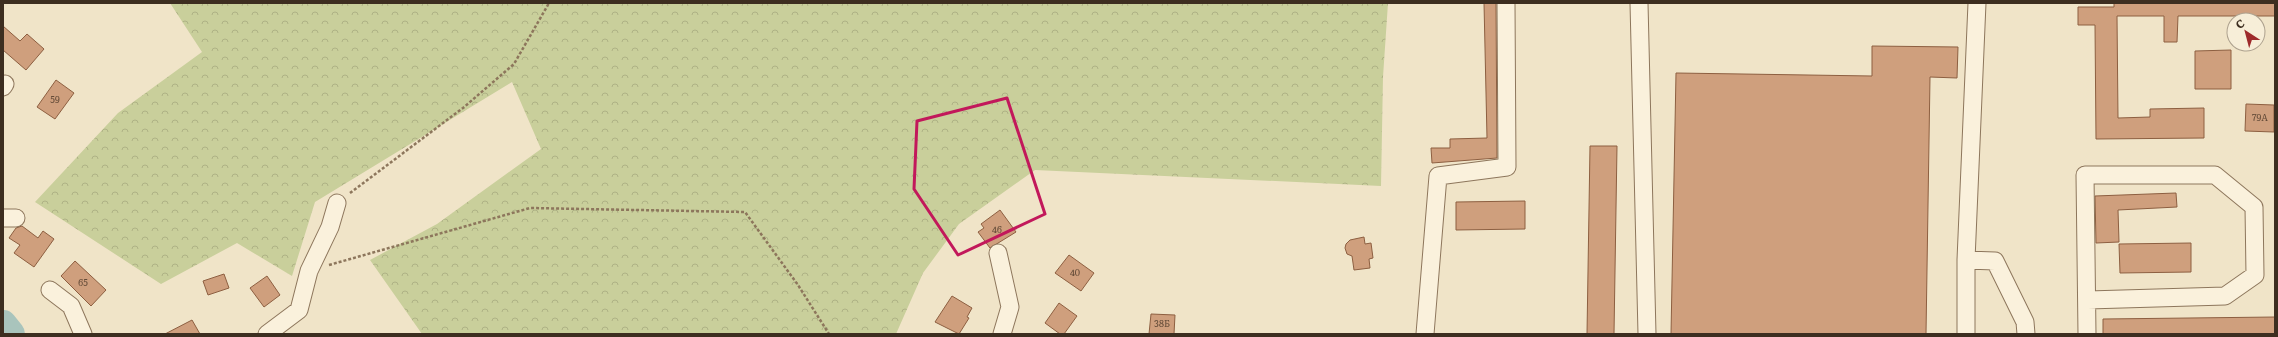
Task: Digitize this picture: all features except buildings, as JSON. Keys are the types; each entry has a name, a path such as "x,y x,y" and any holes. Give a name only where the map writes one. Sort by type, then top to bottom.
{"lane":[{"path":"1424,334 1438,176 1507,167 1506,3"},
{"path":"1639,3 1646,334"},
{"path":"1966,334 1966,260 1977,3"},
{"path":"2087,334 2088,300 2085,176 2215,175 2254,206 2255,276 2225,296 2088,300"},
{"path":"267,334 299,310 309,271 330,227 337,203"},
{"path":"998,253 1010,307 1002,334"},
{"path":"1966,260 1995,261 2025,322 2026,334"},
{"path":"50,290 71,306 83,334"}],"path":[{"path":"337,203 463,108 514,64 549,3"},
{"path":"309,271 530,208 745,212 798,285 829,334"}],"highlighted area":[{"path":"1007,98 1045,214 958,255 914,189 917,121"}],"green space":[{"path":"170,3 1388,3 1383,77 1381,186 1035,170 959,224 923,273 896,334 422,334 370,260 437,224 541,149 512,82 315,202 292,276 237,243 161,284 35,202 118,113 202,52"}],"waterway":[{"path":"3,324 11,334"}]}
